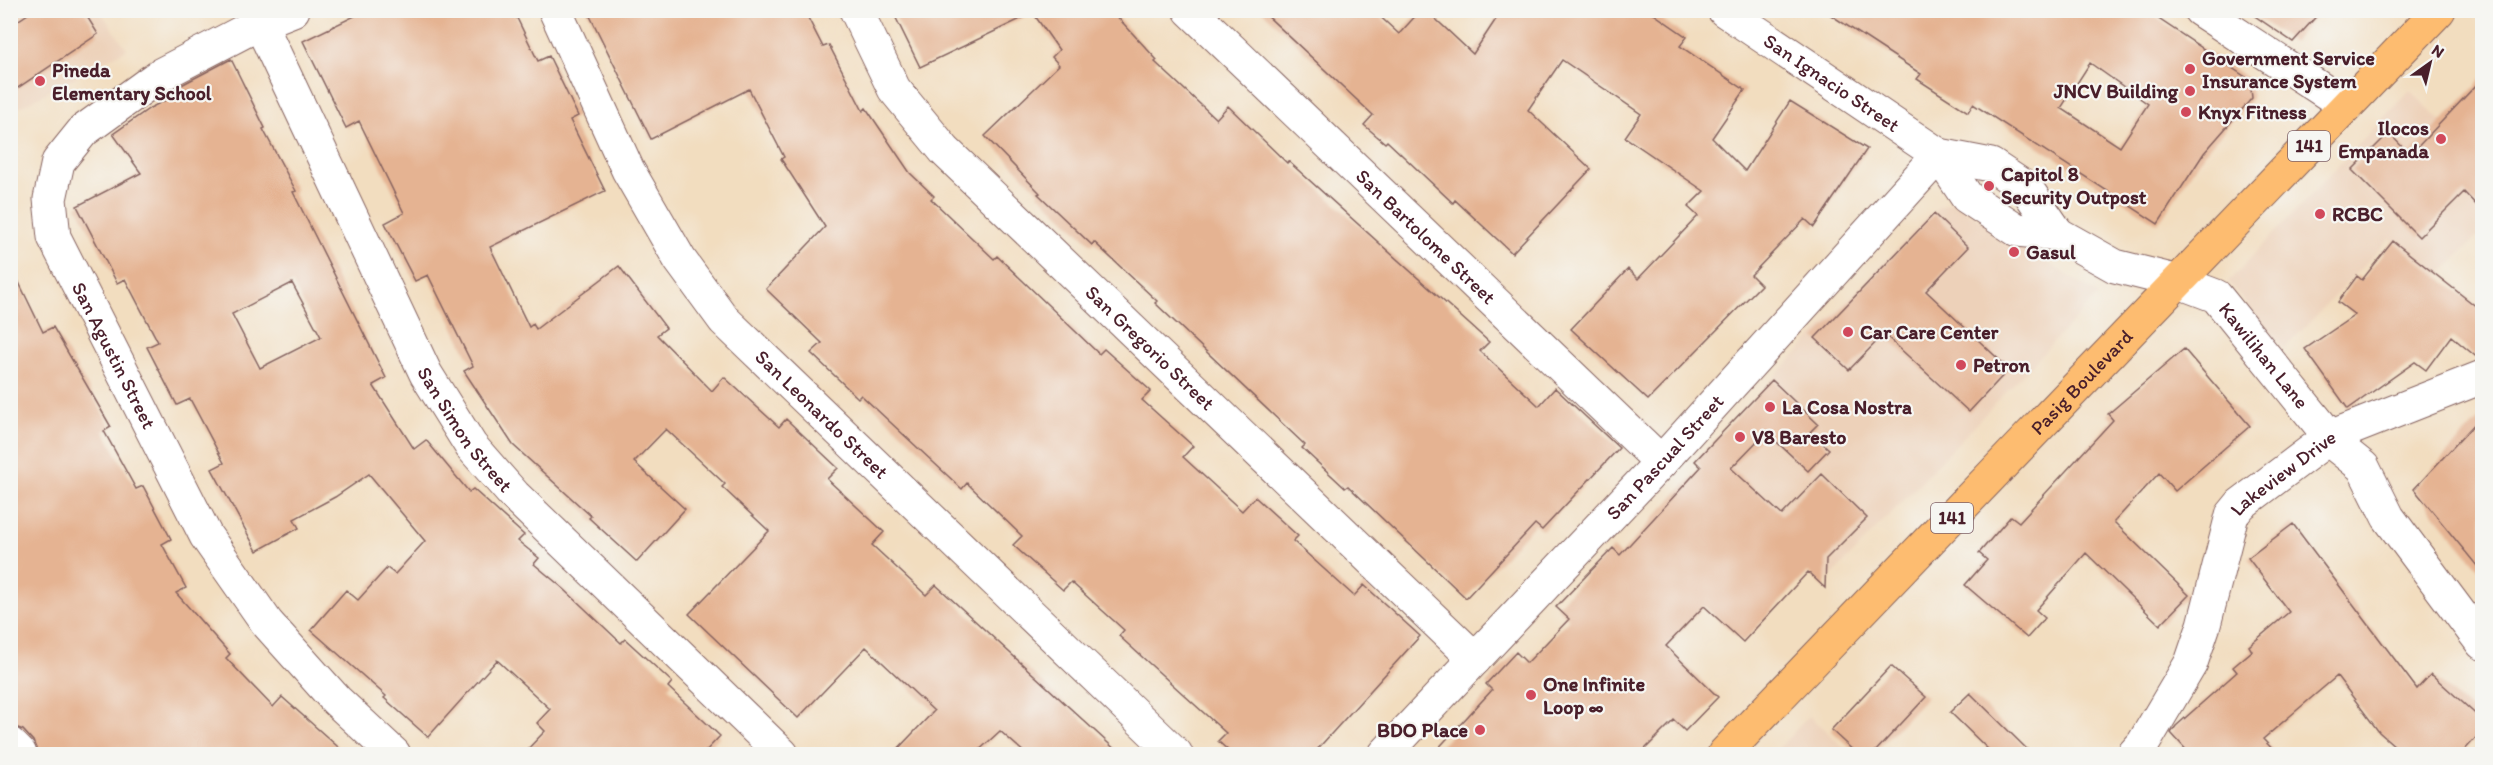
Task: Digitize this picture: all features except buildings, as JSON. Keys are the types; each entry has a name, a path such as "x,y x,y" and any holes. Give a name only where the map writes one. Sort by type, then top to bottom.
{"main road":[{"name":"Pasig Boulevard","path":"1724,754 2439,10"}],"street":[{"name":"San Agustin Street","path":"293,10 260,23 160,75 83,131 58,162 50,199 54,237 206,536 267,623 336,700 394,754"},
{"name":"San Leonardo Street","path":"555,10 628,170 680,260 724,320 1176,754"},
{"name":"San Gregorio Street","path":"856,10 894,89 945,151 1475,659"},
{"name":"San Bartolome Street","path":"1190,10 1661,462"},
{"name":"San Ignacio Street","path":"1724,10 1939,155 1991,165 2027,189 2058,234 2115,266 2179,282"},
{"path":"2200,10 2348,106"},
{"name":"San Simon Street","path":"260,23 426,374 471,446 514,495 782,754"},
{"name":"San Pascual Street","path":"1384,754 1661,462 1939,155"},
{"name":"Kawilihan Lane","path":"2179,282 2216,296 2334,442 2346,478 2388,517 2482,643"},
{"name":"Lakeview Drive","path":"2134,754 2143,744 2191,663 2204,625 2232,515 2241,504 2334,442 2482,377"},
{"path":"10,744 20,754"}],"shaded area":[{"name":"Pineda Elementary School","path":"11,11 100,11 127,49 11,112"},
{"path":"2410,90 2479,159 2482,156 2482,232 2437,277 2390,238 2284,349 2228,282"},
{"path":"1953,202 2098,295 1823,585 1695,461 1929,215 1937,208"},
{"path":"1809,716 1852,754 1773,754"}],"place":[{"name":"Government Service Insurance System","path":"2190,69"},
{"name":"Pineda Elementary School","path":"40,81"},
{"name":"JNCV Building","path":"2190,91"},
{"name":"Knyx Fitness","path":"2186,112"},
{"name":"Ilocos Empanada","path":"2441,139"},
{"name":"Capitol 8 Security Outpost","path":"1989,186"},
{"name":"RCBC","path":"2320,214"},
{"name":"Gasul","path":"2014,252"},
{"name":"Car Care Center","path":"1848,332"},
{"name":"Petron","path":"1961,365"},
{"name":"La Cosa Nostra","path":"1770,407"},
{"name":"V8 Baresto","path":"1740,437"},
{"name":"One Infinite Loop ∞","path":"1531,695"},
{"name":"BDO Place","path":"1480,730"}]}
